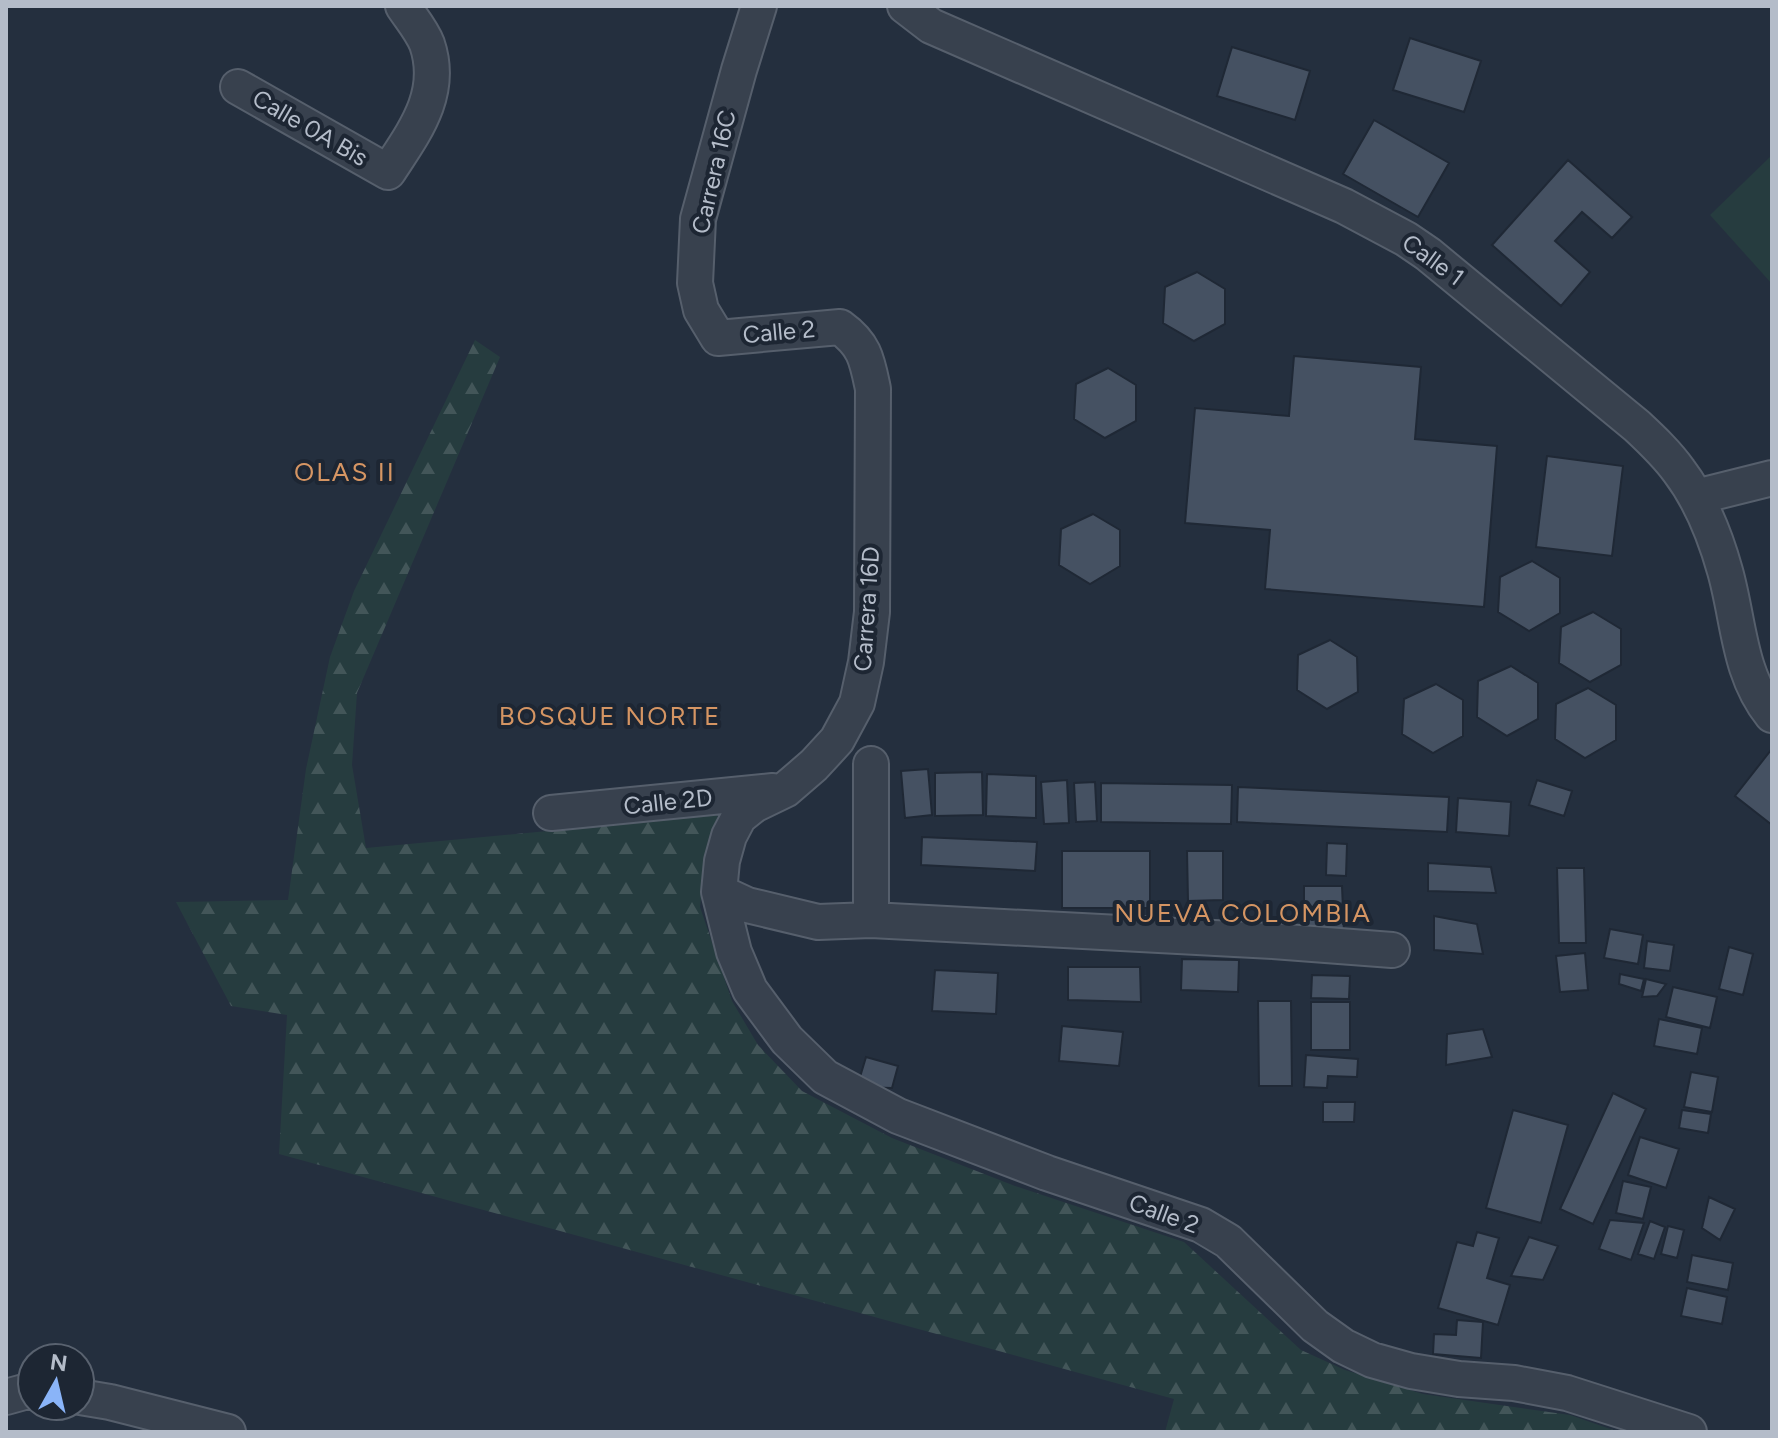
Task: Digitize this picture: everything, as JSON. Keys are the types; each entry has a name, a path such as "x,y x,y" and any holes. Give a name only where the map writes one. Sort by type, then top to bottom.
{"street":[{"name":"Calle 0A Bis","path":"238,87 388,172 429,101 433,71 426,42 403,6"},
{"name":"Carrera 16C","path":"718,338 701,310 695,283 698,219 759,6"},
{"name":"Calle 1","path":"905,6 931,26 1329,200 1406,239 1449,270 1637,426 1679,469 1712,531 1725,573 1747,672 1772,715"},
{"name":"Calle 2","path":"718,338 840,327"},
{"name":"Carrera 16D","path":"719,892 722,861 729,836 739,817 754,805 785,790 837,740 857,703 866,662 872,612 873,389 866,358 854,337 840,327"},
{"path":"1696,497 1772,478"},
{"path":"871,764 871,920"},
{"name":"Calle 2D","path":"551,813 785,790"},
{"name":"Calle 2","path":"719,892 734,952 750,990 787,1040 825,1077 898,1116 1047,1173 1201,1225 1228,1241 1315,1326 1343,1346 1372,1360 1411,1371 1514,1383 1567,1393 1689,1432"},
{"path":"719,892 747,905 818,922 871,920 1392,950"},
{"path":"96,1400 228,1432"}],"green space":[{"path":"1772,155 1772,284 1710,215"},
{"path":"475,340 500,357 357,693 352,765 366,848 718,815 706,856 700,907 732,1001 758,1045 802,1091 892,1138 1015,1186 1184,1242 1301,1350 1345,1370 1423,1394 1570,1415 1619,1432 1165,1432 1174,1399 279,1154 287,1015 231,1006 176,902 288,900 306,769 330,657 354,591"}],"building":[{"path":"1410,38 1481,61 1464,112 1393,90"},
{"path":"1232,47 1310,71 1295,120 1217,96"},
{"path":"1374,120 1449,163 1418,217 1343,174"},
{"path":"1568,160 1632,217 1612,238 1582,212 1555,241 1590,272 1561,306 1492,245"},
{"path":"1197,272 1225,289 1225,324 1194,341 1163,323 1165,287"},
{"path":"1294,356 1421,367 1415,439 1497,446 1484,607 1265,589 1270,530 1185,523 1195,408 1289,416"},
{"path":"1108,368 1136,385 1136,421 1105,438 1074,419 1076,384"},
{"path":"1547,456 1623,466 1612,556 1536,547"},
{"path":"1093,514 1120,530 1120,566 1090,584 1059,565 1061,529"},
{"path":"1532,561 1560,578 1560,613 1529,631 1498,612 1500,577"},
{"path":"1593,612 1621,629 1621,665 1590,682 1559,663 1561,627"},
{"path":"1330,640 1357,657 1358,692 1327,709 1297,690 1298,655"},
{"path":"1511,666 1538,683 1538,719 1507,736 1477,717 1478,681"},
{"path":"1436,684 1463,700 1463,736 1433,753 1402,734 1404,699"},
{"path":"1588,688 1616,705 1616,740 1585,758 1555,739 1556,704"},
{"path":"1772,750 1772,825 1735,796"},
{"path":"928,769 932,815 905,818 901,771"},
{"path":"982,772 983,815 935,816 935,773"},
{"path":"987,774 1036,776 1036,818 986,816"},
{"path":"1067,780 1069,823 1044,824 1041,782"},
{"path":"1537,780 1572,791 1564,816 1529,805"},
{"path":"1095,782 1097,821 1076,822 1074,783"},
{"path":"1101,783 1232,785 1231,824 1101,822"},
{"path":"1238,787 1449,797 1447,832 1237,822"},
{"path":"1458,798 1511,802 1509,836 1456,832"},
{"path":"922,837 1037,842 1035,871 921,865"},
{"path":"1327,843 1347,844 1346,876 1326,875"},
{"path":"1062,851 1150,851 1150,908 1062,908"},
{"path":"1187,851 1223,851 1223,900 1188,901"},
{"path":"1428,863 1491,867 1496,893 1428,891"},
{"path":"1557,868 1584,868 1586,943 1559,943"},
{"path":"1304,886 1342,886 1344,932 1304,933"},
{"path":"1434,916 1477,924 1483,954 1434,950"},
{"path":"1610,929 1643,935 1638,964 1604,958"},
{"path":"1647,941 1674,945 1670,971 1644,968"},
{"path":"1729,947 1753,954 1743,995 1719,989"},
{"path":"1585,953 1588,990 1560,992 1556,956"},
{"path":"1182,959 1239,960 1238,992 1181,990"},
{"path":"1068,967 1140,967 1141,1002 1068,1000"},
{"path":"935,970 998,973 996,1014 932,1011"},
{"path":"1620,974 1644,979 1641,991 1619,984"},
{"path":"1312,975 1350,976 1349,999 1311,998"},
{"path":"1646,979 1666,984 1657,996 1642,997"},
{"path":"1673,987 1717,997 1710,1028 1666,1017"},
{"path":"1258,1001 1291,1001 1292,1086 1259,1086"},
{"path":"1311,1002 1350,1002 1350,1050 1311,1050"},
{"path":"1659,1019 1702,1028 1697,1054 1654,1046"},
{"path":"1062,1026 1123,1032 1119,1066 1059,1061"},
{"path":"1483,1029 1492,1057 1446,1065 1447,1034"},
{"path":"1306,1055 1358,1059 1357,1077 1328,1076 1327,1088 1304,1087"},
{"path":"866,1057 898,1066 892,1088 857,1087"},
{"path":"1691,1072 1718,1077 1712,1112 1684,1107"},
{"path":"1613,1093 1646,1109 1593,1224 1560,1209"},
{"path":"1323,1102 1355,1102 1354,1122 1323,1122"},
{"path":"1513,1110 1568,1125 1541,1223 1486,1208"},
{"path":"1682,1110 1711,1114 1708,1133 1679,1128"},
{"path":"1640,1137 1679,1149 1666,1188 1628,1175"},
{"path":"1623,1181 1651,1187 1643,1219 1616,1213"},
{"path":"1709,1197 1735,1209 1720,1240 1702,1228"},
{"path":"1610,1220 1644,1223 1631,1260 1599,1249"},
{"path":"1650,1221 1665,1227 1654,1259 1638,1254"},
{"path":"1668,1226 1684,1230 1677,1258 1661,1254"},
{"path":"1477,1232 1499,1238 1487,1278 1510,1285 1498,1325 1438,1308 1457,1242 1473,1246"},
{"path":"1529,1237 1558,1246 1543,1280 1511,1276"},
{"path":"1692,1255 1733,1263 1728,1290 1687,1282"},
{"path":"1687,1288 1727,1297 1722,1324 1681,1316"},
{"path":"1457,1320 1483,1322 1481,1358 1433,1354 1434,1334 1456,1335"}],"district":[{"name":"OLAS II","path":"345,472"},
{"name":"BOSQUE NORTE","path":"610,716"},
{"name":"NUEVA COLOMBIA","path":"1243,913"}]}
